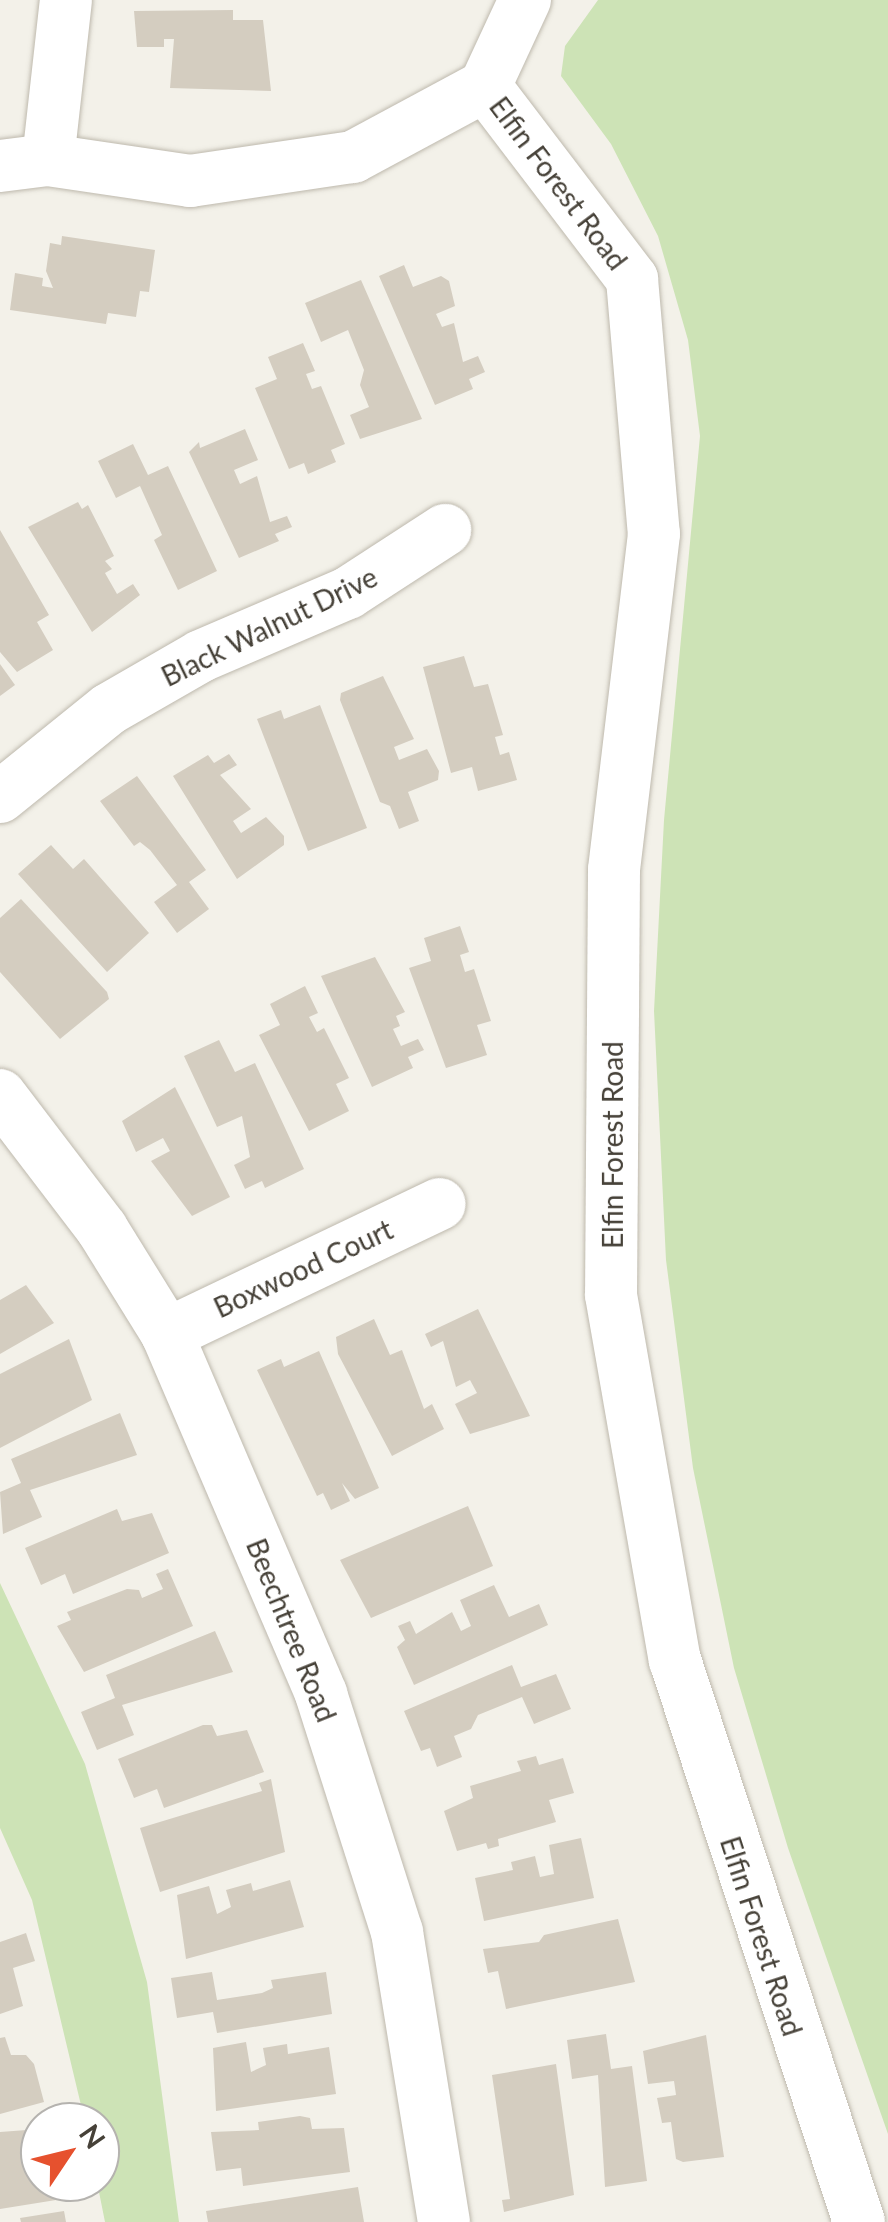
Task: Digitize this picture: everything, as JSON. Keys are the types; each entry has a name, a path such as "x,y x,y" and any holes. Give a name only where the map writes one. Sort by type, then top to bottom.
{"street":[{"path":"66,0 24,163 190,181 353,157 485,86 525,0"},
{"name":"Elfin Forest Road","path":"485,86 632,279 654,534 614,870 611,1294 675,1660 859,2222"},
{"name":"Black Walnut Drive","path":"0,797 109,709 201,656 348,593 445,530"},
{"name":"Beechtree Road","path":"0,1095 102,1229 166,1334 321,1694 397,1932 444,2222"},
{"name":"Boxwood Court","path":"166,1334 440,1204"}],"green space":[{"path":"598,0 888,0 888,2134 788,1848 734,1668 693,1468 666,1260 654,1011 664,820 700,436 688,340 658,236 611,144 561,76 565,46"},
{"path":"0,1583 85,1764 147,1982 179,2222 105,2222 101,2202 120,2202 120,2102 80,2102 32,1900 0,1828"}],"building":[{"path":"233,10 233,20 263,20 271,91 170,88 174,39 164,39 164,47 137,47 134,11"},
{"path":"62,236 155,250 149,292 140,291 136,317 108,313 106,324 10,310 15,273 43,278 42,286 53,288 46,271 50,243 61,245"},
{"path":"404,265 413,287 441,276 449,281 455,306 436,314 442,327 454,323 463,362 478,356 485,372 469,379 473,389 435,405 379,276"},
{"path":"361,280 422,419 360,439 350,415 369,407 360,385 364,370 348,330 321,342 305,303"},
{"path":"303,343 315,371 306,374 312,389 321,386 345,444 331,450 336,462 308,474 304,463 289,469 255,388 277,379 268,357"},
{"path":"245,429 258,460 234,470 240,484 257,476 270,522 287,516 292,527 275,534 279,541 239,558 189,452 199,442 200,448"},
{"path":"133,444 148,475 168,466 217,571 178,590 154,540 162,535 140,486 116,498 98,461"},
{"path":"78,502 82,509 88,505 114,556 105,561 112,569 105,573 117,594 133,584 140,595 92,632 28,527"},
{"path":"0,530 49,615 37,622 53,650 17,672 0,652"},
{"path":"464,656 474,687 488,684 503,735 495,737 500,755 509,752 517,780 478,791 472,767 451,773 423,667"},
{"path":"0,664 15,685 0,696"},
{"path":"383,676 414,739 394,747 399,760 427,749 439,771 438,780 408,792 419,821 399,829 390,806 380,802 340,700 341,693"},
{"path":"320,705 367,828 308,851 257,719 281,710 284,719"},
{"path":"229,754 237,765 220,775 251,809 233,821 241,833 266,817 284,836 284,845 237,879 173,776 208,755 214,763"},
{"path":"137,776 206,870 189,882 209,909 177,933 154,902 177,885 150,850 140,842 134,846 100,801"},
{"path":"51,845 73,869 84,859 149,933 107,972 18,874"},
{"path":"21,899 107,992 109,999 60,1039 0,972 0,918"},
{"path":"460,926 469,952 460,955 465,972 474,969 491,1021 477,1025 487,1055 446,1068 409,968 431,961 424,938"},
{"path":"375,957 405,1012 396,1016 400,1026 393,1029 401,1046 418,1039 424,1050 408,1057 413,1068 372,1087 321,976"},
{"path":"305,986 318,1013 309,1017 317,1032 324,1028 349,1078 336,1084 349,1111 309,1131 259,1035 280,1025 270,1004"},
{"path":"219,1040 235,1072 255,1063 304,1169 265,1188 262,1181 245,1189 234,1165 250,1157 242,1116 217,1127 184,1056"},
{"path":"175,1087 230,1197 192,1216 151,1161 170,1151 163,1138 136,1152 122,1121"},
{"path":"26,1285 54,1323 0,1354 0,1300"},
{"path":"478,1309 530,1416 470,1434 455,1404 477,1393 470,1380 456,1387 443,1341 431,1347 425,1334"},
{"path":"374,1319 390,1355 402,1350 424,1409 432,1404 444,1429 392,1456 338,1354 336,1337"},
{"path":"69,1339 92,1400 0,1448 0,1374"},
{"path":"319,1351 379,1488 355,1499 342,1483 350,1501 331,1510 323,1493 317,1496 257,1370 281,1359 284,1367"},
{"path":"120,1413 137,1455 30,1490 42,1517 3,1534 0,1492 21,1483 11,1459"},
{"path":"468,1506 493,1566 371,1618 340,1560"},
{"path":"117,1509 122,1521 152,1513 169,1553 73,1594 65,1574 41,1585 25,1548"},
{"path":"168,1569 193,1626 84,1672 57,1626 71,1620 67,1612 127,1589 139,1590 142,1598 163,1589 156,1574"},
{"path":"494,1585 509,1617 539,1604 548,1625 414,1685 397,1647 405,1640 398,1626 410,1621 416,1634 452,1612 461,1631 471,1626 460,1600"},
{"path":"215,1631 233,1672 122,1705 134,1735 97,1750 81,1712 115,1698 106,1675"},
{"path":"512,1665 521,1687 556,1674 571,1709 534,1724 522,1697 478,1715 471,1729 454,1736 462,1757 437,1767 430,1748 421,1751 404,1711"},
{"path":"203,1725 212,1725 217,1736 247,1730 264,1772 164,1808 157,1789 134,1798 118,1759"},
{"path":"536,1756 539,1765 563,1758 574,1793 549,1800 556,1822 498,1839 499,1846 488,1849 486,1843 457,1851 444,1811 473,1798 470,1786 521,1771 517,1761"},
{"path":"271,1779 285,1852 160,1892 140,1828 262,1791 259,1783"},
{"path":"581,1838 594,1898 484,1921 475,1878 513,1870 511,1862 535,1856 540,1877 554,1874 549,1845"},
{"path":"290,1880 304,1927 186,1959 177,1895 209,1886 217,1914 231,1907 226,1890 251,1883 253,1891"},
{"path":"618,1919 635,1982 506,2009 498,1971 488,1973 483,1949 539,1942 544,1935"},
{"path":"26,1933 35,1961 13,1968 23,2006 0,2014 0,1942"},
{"path":"212,1972 217,2000 262,1993 273,1988 271,1980 326,1972 332,2014 217,2033 213,2012 177,2018 171,1978"},
{"path":"606,2034 611,2069 632,2066 647,2181 605,2187 598,2075 572,2079 567,2040"},
{"path":"706,2035 724,2157 683,2162 676,2159 671,2122 662,2123 657,2098 676,2095 674,2081 648,2084 643,2051"},
{"path":"5,2037 11,2055 26,2055 34,2064 44,2102 20,2102 20,2109 0,2114 0,2038"},
{"path":"246,2042 251,2072 266,2065 263,2048 287,2044 288,2054 329,2047 336,2094 216,2111 213,2048"},
{"path":"556,2064 574,2195 504,2212 502,2200 510,2199 492,2075"},
{"path":"310,2118 312,2129 344,2128 350,2172 243,2186 241,2168 216,2171 211,2132 259,2130 258,2122"},
{"path":"20,2130 20,2202 44,2202 0,2209 0,2132"},
{"path":"358,2187 364,2222 208,2222 206,2211"},
{"path":"64,2211 66,2222 21,2222 20,2218"}]}
